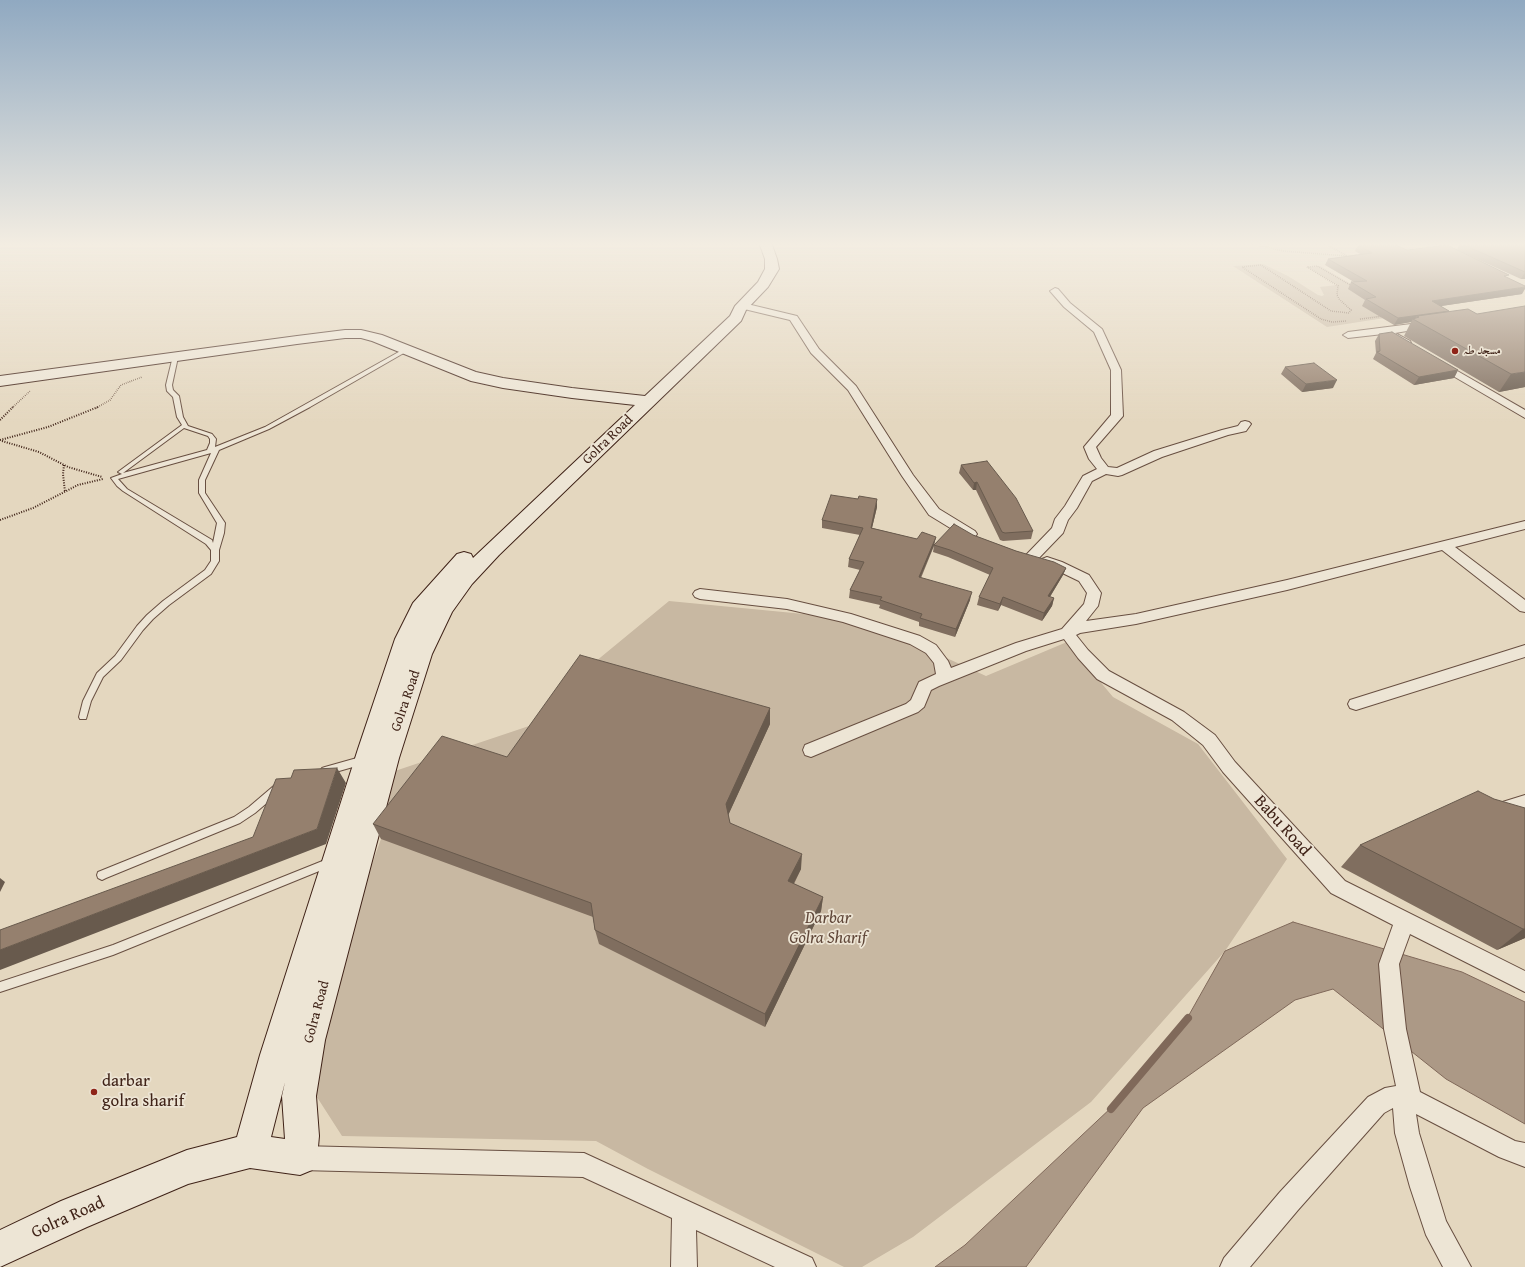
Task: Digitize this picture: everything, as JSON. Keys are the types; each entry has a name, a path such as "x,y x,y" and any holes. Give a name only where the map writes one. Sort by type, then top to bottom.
{"street":[{"name":"Golra Road","path":"250,1151 276,1055 367,759 406,639 424,603 465,558 736,318 745,304"},
{"path":"1066,304 1098,331 1116,370 1117,416 1090,447 1104,470"},
{"path":"742,307 794,318 815,351 852,388 908,476 934,512 984,541"},
{"path":"1348,335 1436,324"},
{"path":"1385,331 1413,347"},
{"path":"0,381 43,375 173,363 345,334 361,334 378,338 471,376 503,383 572,393 643,400"},
{"path":"1433,360 1522,411"},
{"name":"Golra Road","path":"0,1249 74,1214 179,1170 250,1151 300,1158 302,1136 299,1096 309,1040 386,758 421,654 442,609 465,579 492,550 643,400"},
{"path":"1067,633 1091,606 1094,593 1084,578 1057,565 1025,556 1058,530 1062,519 1071,508 1087,479 1104,470 1118,472 1158,454 1242,428 1245,424"},
{"path":"811,750 912,708 918,703 925,686 942,678 1021,647 1067,633 1077,628 1136,619 1287,585 1525,525"},
{"path":"1445,546 1525,607"},
{"path":"700,594 787,604 811,609 840,616 915,640 931,649 944,666 944,674 942,678"},
{"name":"Babu Road","path":"1067,633 1083,654 1103,675 1178,716 1209,740 1228,767 1338,887 1404,922 1525,982"},
{"path":"1356,704 1525,651"},
{"path":"1502,809 1525,802"},
{"path":"1404,922 1389,964 1395,1029 1406,1098 1407,1133 1422,1187 1435,1226 1458,1267"},
{"path":"1233,1267 1289,1201 1376,1105 1385,1099 1393,1097 1406,1098 1507,1149 1525,1155"},
{"path":"300,1158 584,1165 803,1267"},
{"path":"684,1211 684,1267"}],"lane":[{"path":"114,478 213,450 288,417 406,350"},
{"path":"83,717 87,701 100,675 118,658 150,617 208,572 215,561 215,550 220,533 220,523 202,493 202,480 213,450 213,438 210,435 185,426 180,418 176,396 170,391 169,385 173,363"},
{"path":"114,478 185,426"},
{"path":"114,478 119,485 210,542 215,550"},
{"path":"319,773 367,759"},
{"path":"102,875 237,820 252,810 281,785 287,783"},
{"path":"0,987 113,950 336,860"}],"path":[{"path":"1298,304 1321,319 1332,322 1348,321"},
{"path":"1318,304 1338,313 1349,314 1351,310 1345,304"},
{"path":"1355,320 1384,316"},
{"path":"0,440 48,427 90,411 110,400 120,386 128,381 148,375 173,363"},
{"path":"0,420 8,413 16,402 32,389 43,375"},
{"path":"0,440 39,452 64,465 106,479 78,485 33,508 0,520"},
{"path":"64,465 63,474 65,492"}],"green space":[{"path":"1292,304 1385,304 1404,315 1327,327"},
{"name":"Darbar Golra Sharif","path":"669,601 835,617 940,655 986,676 1067,642 1113,697 1198,744 1287,859 1225,951 1091,1102 913,1237 862,1267 844,1267 648,1169 596,1141 342,1136 315,1094 327,988 381,839 386,774 535,724 584,671"}],"shaded area":[{"path":"1293,922 1462,972 1525,1002 1525,1124 1446,1079 1333,989 1295,1000 1143,1108 1026,1267 935,1267 965,1245 1113,1106 1185,1022 1225,951"}],"building":[{"path":"1375,304 1437,304 1449,311 1398,318"},
{"path":"1525,306 1525,372 1511,374 1413,319 1419,317 1417,316 1468,309 1477,314"},
{"path":"1392,332 1458,370 1419,377 1377,352 1380,351 1379,334"},
{"path":"1314,363 1337,380 1306,384 1285,367"},
{"path":"987,461 1016,498 1033,531 1002,532 977,482 974,483 961,465"},
{"path":"831,495 858,499 859,496 877,499 871,528 917,539 922,532 936,537 919,577 972,592 956,629 920,618 922,614 880,600 882,597 850,590 864,562 849,559 863,528 822,520"},
{"path":"954,524 973,535 1016,551 1054,562 1066,568 1048,596 1054,598 1044,613 1003,597 1000,604 979,597 993,568 934,545"},
{"path":"580,655 770,708 726,804 730,823 802,854 788,881 823,897 765,1014 595,930 591,903 373,824 442,736 507,757"},
{"path":"337,768 317,829 0,950 0,930 253,837 276,779 291,778 294,770"},
{"path":"1478,791 1494,799 1525,808 1525,929 1360,845"}],"waterway":[{"path":"1111,1109 1188,1018"}],"place":[{"name":"مسجد طہ","path":"1455,351"},
{"name":"darbar golra sharif","path":"94,1092"}]}
